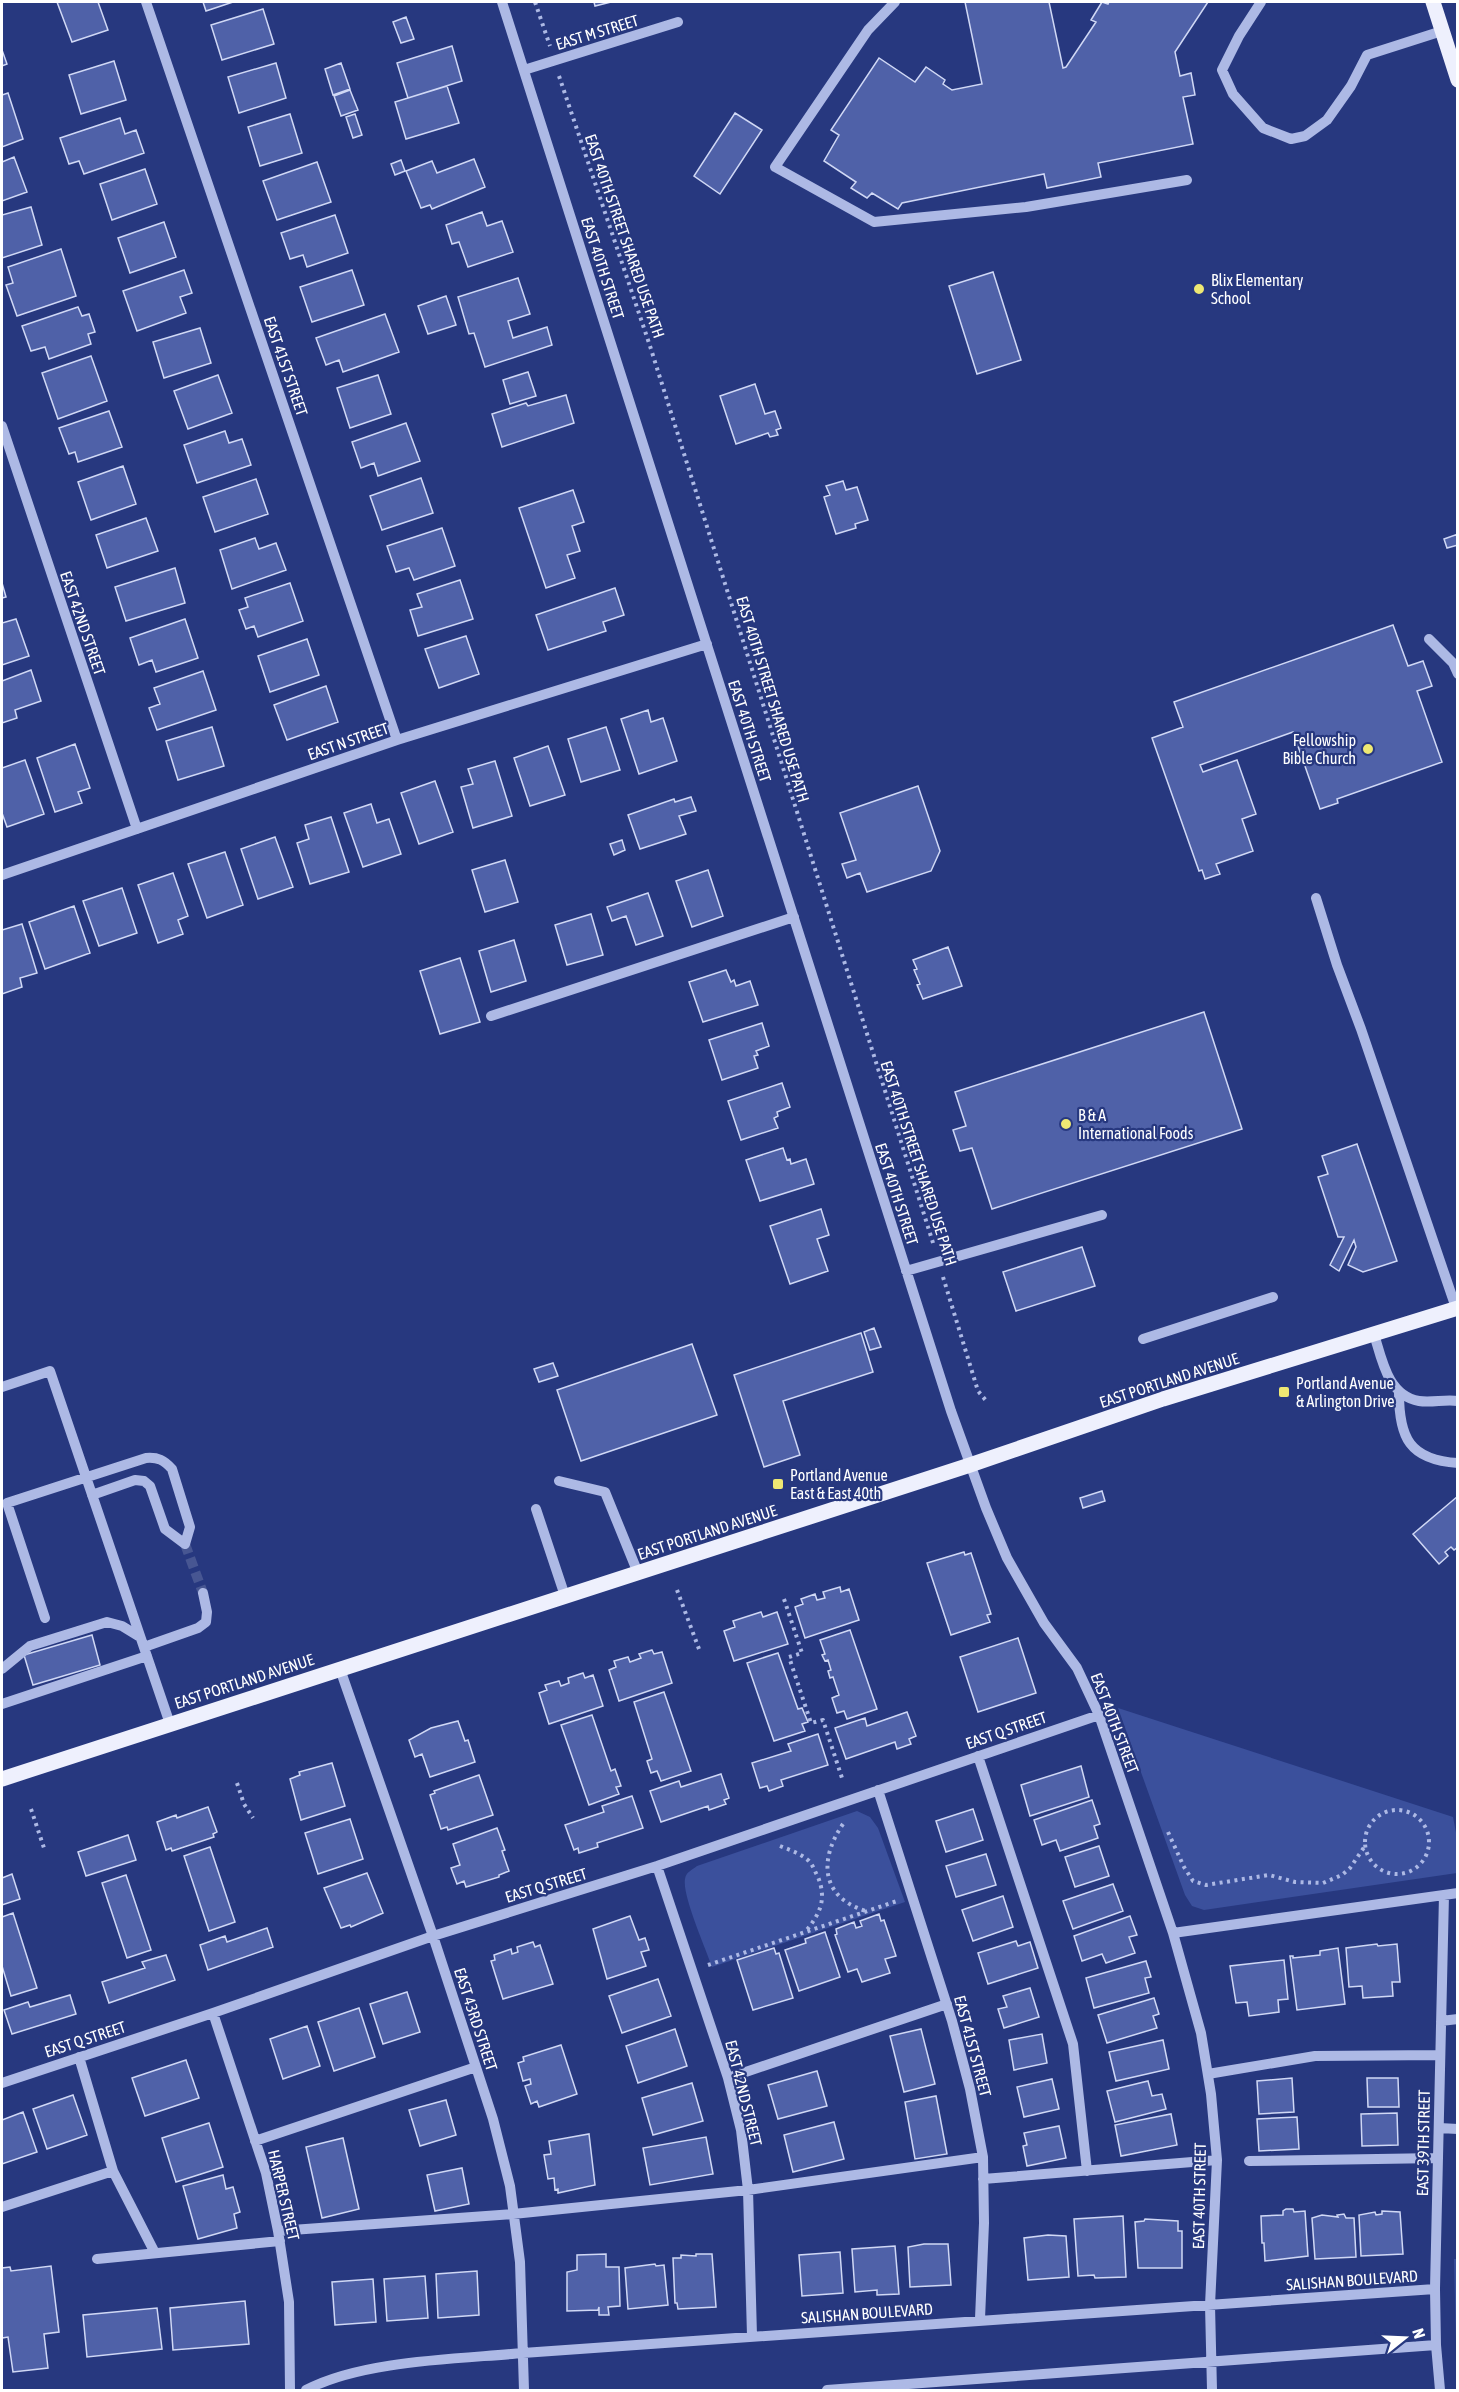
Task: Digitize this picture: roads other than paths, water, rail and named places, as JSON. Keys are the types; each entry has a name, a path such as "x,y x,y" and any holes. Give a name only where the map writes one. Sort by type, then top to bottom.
{"main road":[{"path":"1432,2 1458,80"},
{"name":"EAST PORTLAND AVENUE","path":"2,1779 970,1465 1163,1399 1457,1308"}],"street":[{"name":"EAST 41ST STREET","path":"146,2 398,740"},
{"name":"EAST 40TH STREET","path":"502,2 906,1271 970,1465 1007,1558 1044,1623 1077,1668 1099,1715 1173,1933 1201,2033 1208,2074 1217,2160 1210,2305 1212,2391"},
{"path":"895,2 868,30 775,166 874,222 1026,207 1187,180"},
{"path":"1261,2 1239,36 1222,70 1233,94 1263,128 1291,139 1305,136 1327,120 1351,86 1367,55 1442,31"},
{"name":"EAST M STREET","path":"524,70 678,22"},
{"name":"EAST 42ND STREET","path":"2,426 137,829"},
{"path":"1429,639 1454,663 1458,675"},
{"name":"EAST N STREET","path":"2,875 398,740 707,644"},
{"path":"1316,898 1336,965 1361,1029 1457,1308"},
{"path":"490,1016 794,917"},
{"path":"906,1271 1102,1215"},
{"path":"1143,1339 1273,1297"},
{"path":"1374,1334 1387,1375 1399,1393 1399,1420 1405,1439 1422,1454 1443,1462 1458,1463"},
{"path":"2,1387 50,1371 170,1724"},
{"path":"1399,1393 1419,1401 1458,1401"},
{"path":"45,1618 4,1503 155,1457 166,1461 172,1469 190,1527 186,1544 165,1528 150,1486 144,1481 135,1480 92,1495"},
{"path":"559,1481 605,1492 638,1573"},
{"path":"536,1509 565,1596"},
{"path":"2,1704 144,1647 198,1628 206,1622 207,1612 203,1593"},
{"path":"2,1669 30,1646 107,1622 122,1626 144,1647"},
{"name":"EAST 43RD STREET","path":"340,1669 433,1936 499,2141 510,2186 520,2262 524,2391"},
{"name":"EAST Q STREET","path":"2,2083 213,2013 433,1936 657,1866 1099,1715"},
{"path":"978,1756 1073,2044 1087,2171"},
{"name":"EAST 41ST STREET","path":"878,1790 946,2004 970,2089 983,2157 980,2319"},
{"name":"EAST 42ND STREET","path":"657,1866 728,2078 741,2130 748,2190 752,2336"},
{"path":"1173,1933 1458,1893"},
{"name":"EAST 39TH STREET","path":"1440,2391 1435,2289 1444,1895"},
{"path":"728,2078 946,2004"},
{"name":"HARPER STREET","path":"213,2013 266,2173 279,2236 288,2302 290,2391"},
{"path":"1441,2021 1458,2019"},
{"path":"1208,2074 1315,2056 1440,2055"},
{"path":"79,2057 113,2171 155,2253"},
{"path":"255,2141 476,2067"},
{"path":"1439,2128 1458,2129"},
{"path":"97,2259 279,2236 748,2190 983,2157"},
{"path":"1249,2161 1438,2158"},
{"path":"983,2179 1217,2160"},
{"path":"2,2207 113,2171"},
{"name":"SALISHAN BOULEVARD","path":"306,2391 324,2381 405,2364 523,2353 980,2319 1435,2289"},
{"path":"826,2391 1436,2344"},
{"path":"990,2378 990,2391"}],"tunnel":[{"path":"185,1544 203,1593"}],"place":[{"name":"Blix Elementary School","path":"1199,289"},
{"name":"Fellowship Bible Church","path":"1368,749"},
{"name":"B & A International Foods","path":"1066,1124"},
{"name":"Portland Avenue & Arlington Drive","path":"1284,1392"},
{"name":"Portland Avenue East & East 40th","path":"778,1484"}]}
